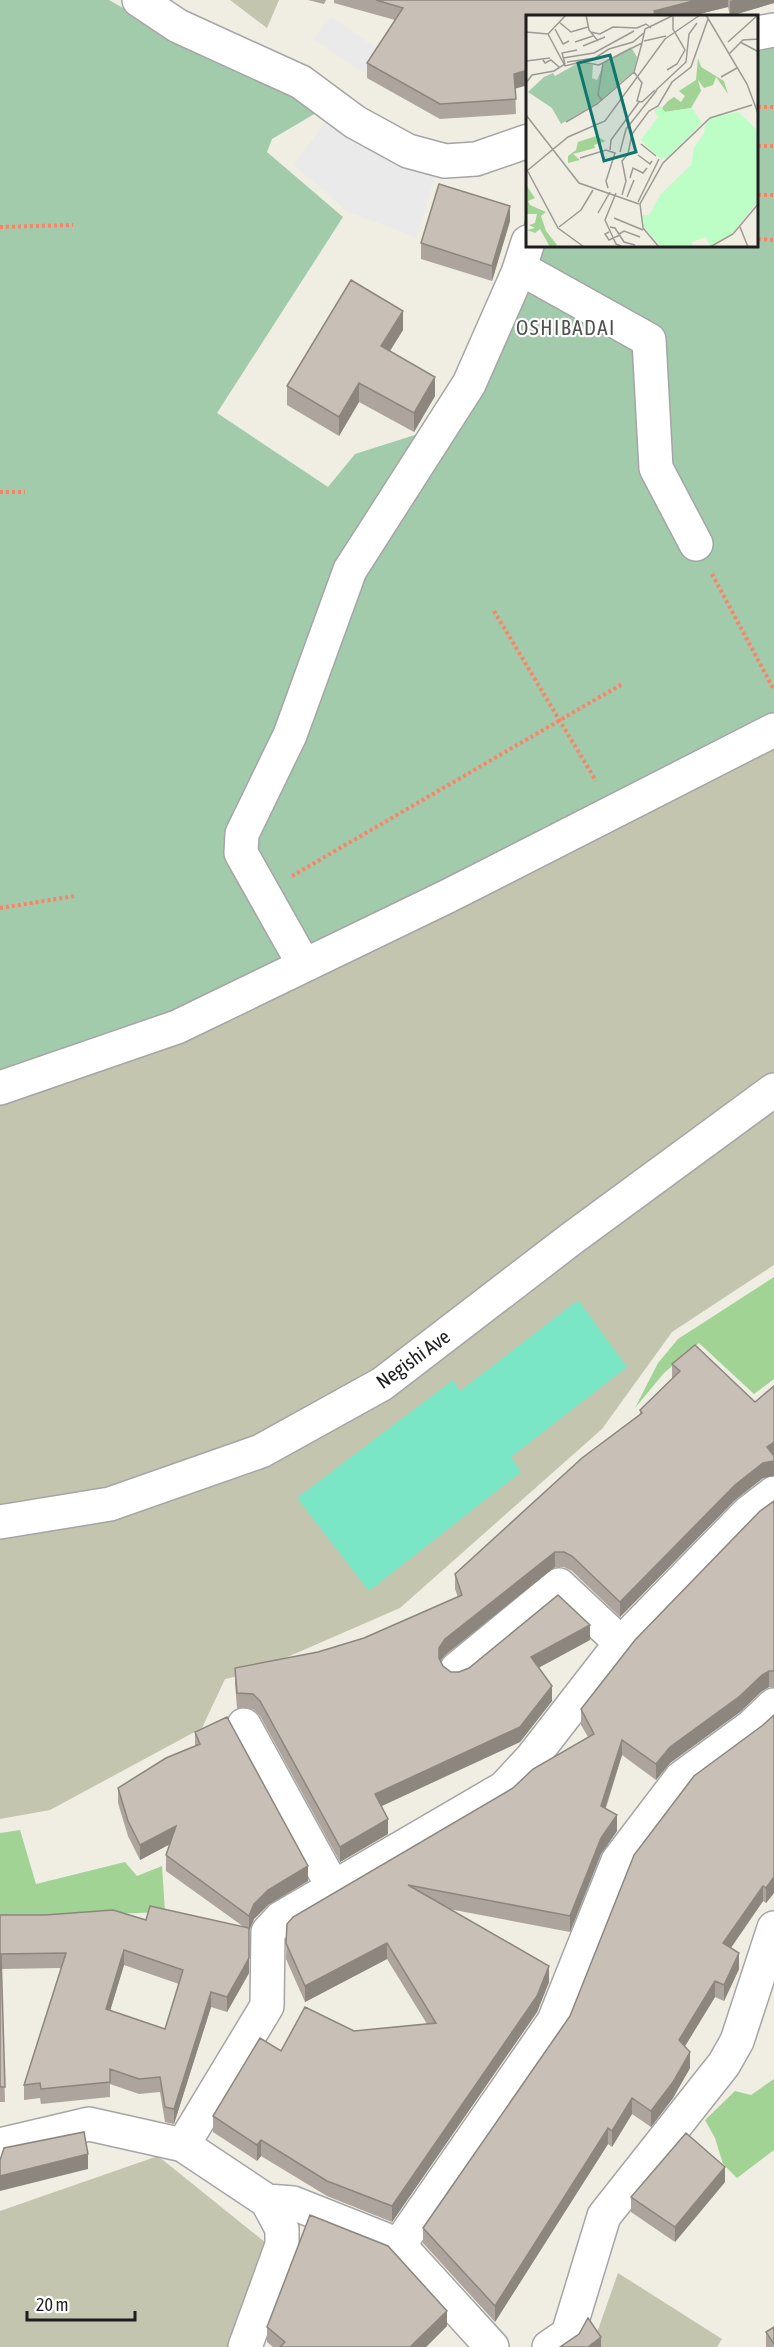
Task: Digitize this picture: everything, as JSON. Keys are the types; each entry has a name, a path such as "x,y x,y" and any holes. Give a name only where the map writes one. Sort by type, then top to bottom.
{"street":[{"path":"139,0 178,26 301,82 355,122 408,152 446,161 476,159 526,142"},
{"path":"759,33 774,30"},
{"path":"304,965 241,853 242,834 290,735 350,570 468,384 524,255 649,340 656,468 696,544"},
{"path":"0,1088 177,1027 448,896 774,730"},
{"name":"Negishi Ave","path":"0,1522 110,1504 261,1451 382,1384 571,1239 774,1090"},
{"path":"183,2145 267,2006 268,1932 281,1918 504,1788 531,1759 621,1642 748,1513 774,1492"},
{"path":"457,1669 559,1585 621,1642"},
{"path":"399,2245 554,2021 618,1861 681,1778 752,1726 774,1705"},
{"path":"244,1725 334,1889"},
{"path":"549,2347 568,2334 604,2216 724,2064 737,2041 774,1928"},
{"path":"0,2145 88,2124 183,2145 267,2201 282,2229 282,2245 245,2347"},
{"path":"267,2201 294,2203 399,2245 492,2347"}],"path":[{"path":"759,146 774,147"},
{"path":"0,227 73,225"},
{"path":"759,239 774,240"},
{"path":"0,492 25,492"},
{"path":"696,544 774,690"},
{"path":"494,611 601,790"},
{"path":"263,892 622,684"},
{"path":"0,908 75,896"}],"shaded area":[{"path":"230,0 279,0 267,28"},
{"path":"331,17 379,50 364,73 314,39"},
{"path":"329,117 437,171 416,237 348,212 294,165"},
{"path":"774,741 774,1265 672,1332 602,1429 400,1608 248,1674 225,1679 202,1728 50,1810 0,1819 0,1096"},
{"path":"158,2156 271,2247 235,2347 0,2347 0,2211"},
{"path":"618,2273 722,2339 717,2347 592,2347"}],"green space":[{"path":"0,0 109,0 192,47 287,88 316,113 272,139 267,152 343,217 217,413 328,487 355,454 443,426 514,261 526,215 526,248 759,248 759,47 774,44 774,723 186,1016 0,1082"},
{"path":"774,1277 774,1379 754,1394 699,1343 664,1373 635,1408 658,1363 678,1339"},
{"path":"578,1300 627,1367 511,1457 521,1472 369,1591 297,1498 453,1380 460,1391"},
{"path":"20,1830 36,1884 125,1862 137,1876 162,1866 165,1912 0,1918 0,1833"},
{"path":"774,2079 774,2150 737,2178 723,2164 715,2138 705,2120 735,2091 751,2095"}],"building":[{"path":"376,0 697,0 654,11 655,14 652,15 526,15 526,71 514,74 516,99 440,104 367,63 403,8"},
{"path":"439,184 510,206 492,266 421,243"},
{"path":"351,280 403,311 381,346 435,377 414,413 359,383 339,417 287,386"},
{"path":"695,1345 755,1402 774,1386 774,1442 767,1447 774,1456 774,1461 763,1463 735,1485 620,1602 572,1556 564,1552 555,1552 445,1639 439,1648 439,1658 443,1666 451,1672 459,1672 469,1668 558,1595 590,1625 531,1657 552,1686 520,1727 375,1794 388,1819 340,1847 260,1701 253,1694 237,1693 235,1668 318,1652 364,1638 462,1595 455,1574 582,1458 642,1413 640,1410 680,1371 672,1364"},
{"path":"774,1501 774,1671 762,1675 740,1696 670,1747 656,1764 622,1740 601,1806 617,1815 601,1838 570,1916 408,1885 549,1966 537,1996 392,2206 327,2181 261,2140 257,2145 213,2116 260,2038 281,2051 305,2007 354,2031 436,2023 387,1943 305,1986 286,1943 287,1924 293,1917 513,1788 533,1769 594,1734 581,1709 635,1640 760,1511"},
{"path":"774,1715 774,1877 766,1888 763,1886 723,1943 739,1953 724,1985 715,1981 679,2040 690,2052 673,2082 651,2111 632,2098 612,2131 608,2128 495,2306 423,2228 570,2016 634,1855 694,1776"},
{"path":"227,1717 308,1866 268,1890 254,1904 249,1916 166,1855 176,1826 140,1845 128,1821 118,1788 166,1758 200,1744 195,1732"},
{"path":"150,1906 249,1928 249,1958 227,1997 211,1992 174,2109 165,2107 160,2077 139,2079 110,2069 110,2082 41,2089 40,2083 24,2085 66,1953 1,1954 5,2087 0,2087 0,1915 45,1915 113,1910 146,1920","holes":["124,1950 183,1970 165,2029 106,2009"]},
{"path":"84,2132 88,2154 0,2176 0,2160 4,2148"},
{"path":"686,2133 725,2167 675,2227 631,2197"},
{"path":"310,2215 388,2246 447,2311 410,2347 280,2347 285,2342 267,2327"},
{"path":"588,2318 601,2337 588,2347 560,2347 579,2334"},
{"path":"774,2327 774,2344 766,2332"}],"district":[{"name":"OSHIBADAI","path":"566,328"}]}
